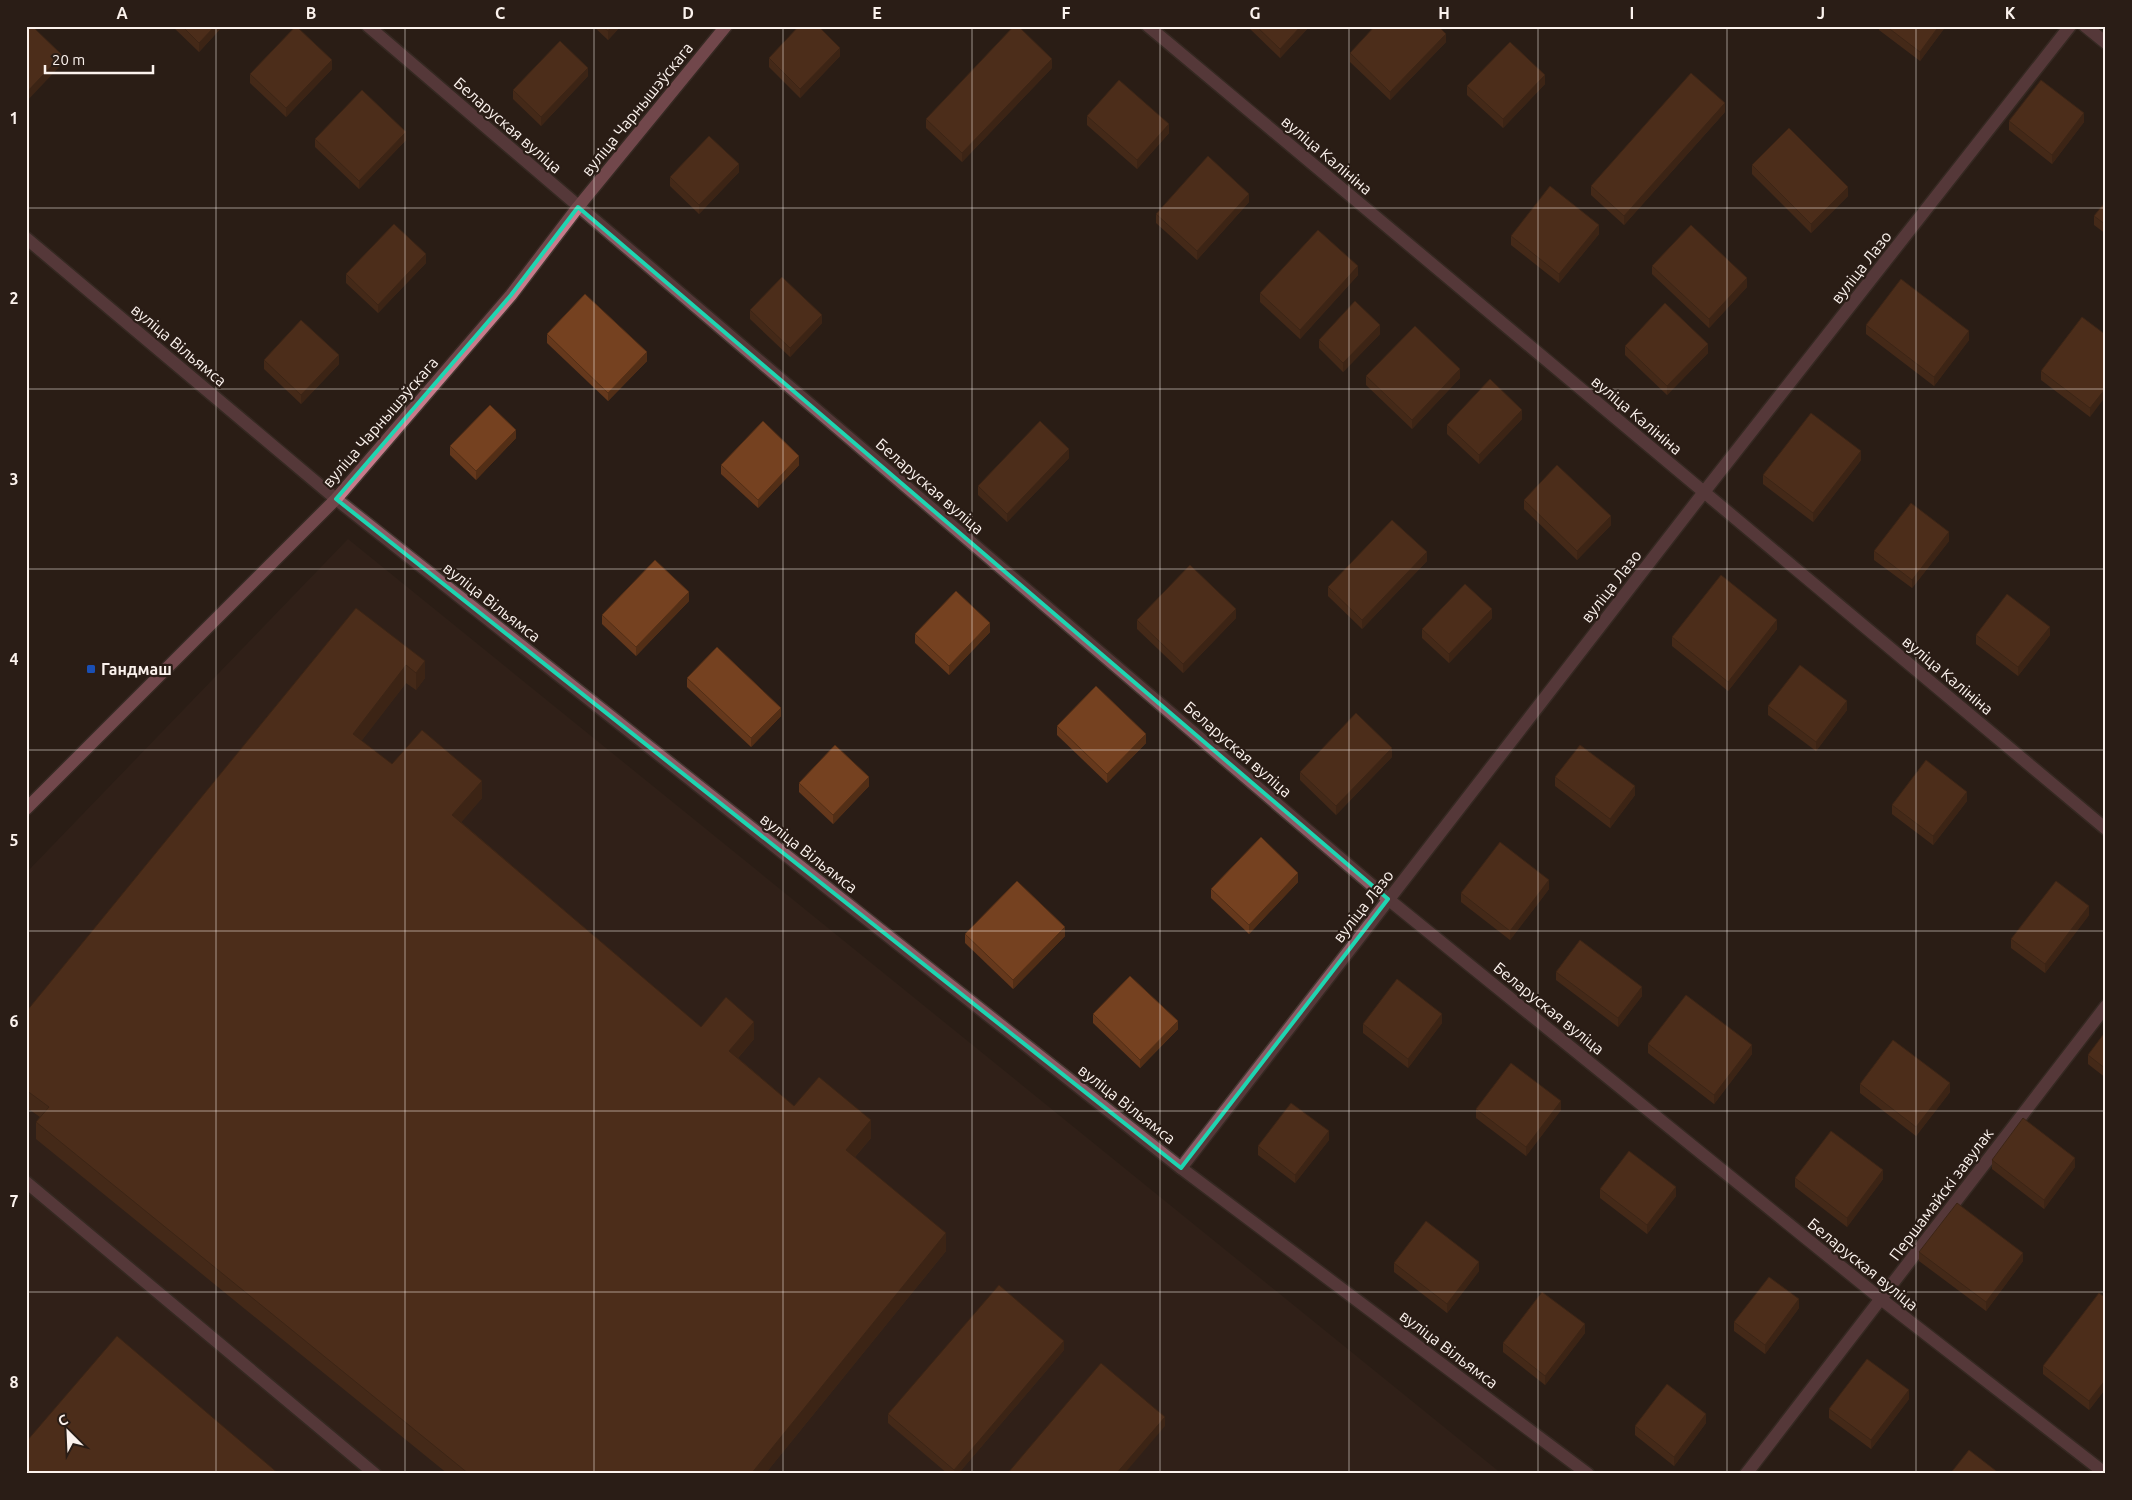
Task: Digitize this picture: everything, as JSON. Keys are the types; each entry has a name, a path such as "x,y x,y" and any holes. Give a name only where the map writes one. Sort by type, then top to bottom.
{"main road":[{"name":"вуліца Чарнышэўскага","path":"26,809 336,499 511,295 578,207 726,26"}],"street":[{"name":"Беларуская вуліца","path":"368,26 1388,899 1881,1300 2106,1474"},
{"name":"вуліца Калініна","path":"1148,26 2106,829"},
{"name":"вуліца Лазо","path":"1181,1168 1704,492 2070,26"},
{"path":"2086,26 2106,43"},
{"name":"вуліца Вільямса","path":"26,238 336,499 1181,1168 1584,1473"},
{"name":"Першамайскі завулак","path":"1746,1474 2106,1006"},
{"path":"26,1182 375,1474"}],"highlighted area":[{"path":"578,207 1388,899 1181,1168 336,499 511,295"}],"shaded area":[{"path":"348,539 1502,1474 26,1474 26,873"}],"building":[{"path":"26,26 32,26 62,55 26,93"},
{"path":"182,26 215,26 199,43"},
{"path":"296,26 332,60 286,108 250,74"},
{"path":"602,26 612,26 608,31"},
{"path":"799,26 818,26 840,48 800,89 769,58"},
{"path":"1014,26 1018,26 1052,59 962,153 926,119"},
{"path":"1256,26 1301,26 1280,49"},
{"path":"1375,26 1438,26 1446,34 1390,92 1350,53"},
{"path":"1886,26 1939,26 1920,52"},
{"path":"560,41 588,68 541,117 513,90"},
{"path":"1510,42 1545,75 1503,119 1467,86"},
{"path":"1691,73 1725,103 1624,216 1591,186"},
{"path":"1119,80 1169,124 1137,160 1087,116"},
{"path":"2041,80 2084,113 2052,155 2009,121"},
{"path":"362,90 406,132 359,181 315,139"},
{"path":"1789,128 1848,187 1811,224 1752,165"},
{"path":"709,136 739,164 699,205 670,177"},
{"path":"1208,156 1249,194 1197,251 1156,214"},
{"path":"1550,186 1599,225 1559,274 1511,236"},
{"path":"2106,201 2106,225 2094,216"},
{"path":"394,224 426,254 378,305 346,274"},
{"path":"1691,225 1747,278 1709,319 1652,266"},
{"path":"1318,230 1358,266 1300,330 1260,293"},
{"path":"782,277 822,315 790,348 750,310"},
{"path":"1901,279 1969,331 1934,377 1866,325"},
{"path":"585,294 647,352 608,393 547,334"},
{"path":"1355,301 1380,325 1343,363 1319,340"},
{"path":"1665,303 1708,344 1667,386 1625,346"},
{"path":"2082,317 2106,335 2106,388 2090,408 2041,371"},
{"path":"301,320 339,355 301,395 264,360"},
{"path":"1415,326 1460,369 1412,420 1366,376"},
{"path":"1490,379 1522,410 1479,455 1447,425"},
{"path":"490,405 516,430 476,471 450,446"},
{"path":"1811,413 1861,451 1813,513 1763,475"},
{"path":"763,421 799,456 758,500 721,465"},
{"path":"1040,421 1069,449 1007,514 978,486"},
{"path":"1557,465 1611,516 1577,551 1524,500"},
{"path":"1911,503 1949,532 1912,580 1874,551"},
{"path":"1392,520 1427,552 1362,620 1328,587"},
{"path":"655,560 689,592 636,647 602,615"},
{"path":"1190,565 1236,609 1183,664 1137,620"},
{"path":"1721,575 1777,620 1728,682 1672,637"},
{"path":"1465,584 1492,609 1449,654 1422,629"},
{"path":"956,591 990,623 949,666 915,634"},
{"path":"2007,594 2050,627 2018,667 1976,635"},
{"path":"356,608 425,661 416,673 406,665 353,734 392,764 422,730 482,781 452,815 701,1027 726,997 754,1022 729,1051 794,1106 819,1077 871,1120 846,1150 946,1233 751,1474 469,1474 36,1122 49,1107 26,1090 26,1012"},
{"path":"717,647 781,708 751,738 687,678"},
{"path":"1800,665 1847,701 1816,742 1768,706"},
{"path":"1096,686 1146,734 1107,774 1057,726"},
{"path":"1356,713 1392,748 1336,806 1300,772"},
{"path":"835,745 869,777 833,815 799,783"},
{"path":"1580,745 1635,786 1610,819 1555,777"},
{"path":"1926,760 1967,792 1933,836 1892,805"},
{"path":"1261,837 1298,873 1249,925 1211,889"},
{"path":"1500,842 1549,880 1510,931 1461,893"},
{"path":"1017,881 1065,927 1013,980 965,934"},
{"path":"2056,881 2089,906 2045,964 2011,939"},
{"path":"1580,940 1642,987 1618,1018 1556,972"},
{"path":"1130,976 1178,1021 1140,1060 1093,1014"},
{"path":"1397,979 1442,1014 1408,1059 1363,1024"},
{"path":"1686,995 1752,1045 1714,1095 1648,1044"},
{"path":"2106,1031 2106,1069 2088,1055"},
{"path":"1893,1040 1950,1083 1916,1127 1860,1084"},
{"path":"1511,1063 1561,1101 1526,1147 1476,1109"},
{"path":"1291,1103 1329,1131 1295,1175 1258,1146"},
{"path":"2023,1118 2075,1158 2044,1200 1992,1160"},
{"path":"1831,1131 1883,1170 1847,1218 1795,1178"},
{"path":"1629,1151 1676,1187 1647,1225 1600,1189"},
{"path":"1957,1203 2023,1253 1986,1302 1919,1252"},
{"path":"1426,1221 1479,1262 1447,1304 1394,1263"},
{"path":"1769,1277 1799,1299 1765,1345 1734,1322"},
{"path":"999,1285 1064,1341 954,1470 888,1414"},
{"path":"1542,1292 1585,1324 1545,1376 1503,1343"},
{"path":"2099,1293 2106,1298 2106,1379 2089,1401 2043,1366"},
{"path":"117,1336 279,1474 30,1474 26,1471 26,1442"},
{"path":"1867,1359 1909,1390 1871,1440 1829,1409"},
{"path":"1101,1363 1165,1417 1116,1474 1007,1474"},
{"path":"1667,1384 1706,1414 1674,1457 1635,1426"},
{"path":"1969,1450 2000,1474 1950,1474"}],"place":[{"name":"Гандмаш","path":"91,669"}]}
